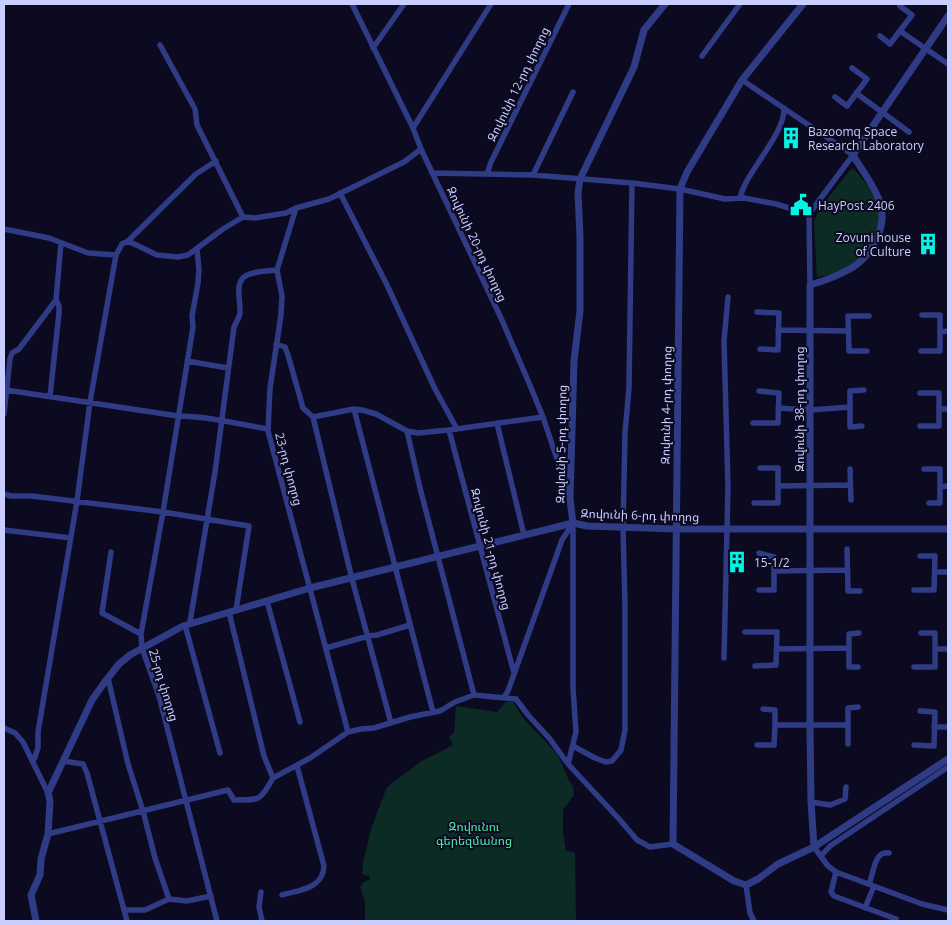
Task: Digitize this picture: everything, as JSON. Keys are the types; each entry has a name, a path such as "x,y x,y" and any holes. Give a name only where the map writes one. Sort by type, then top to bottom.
{"street":[{"name":"Զովունի 20-րդ փողոց","path":"352,4 413,128 432,174 501,318 543,417 570,499"},
{"path":"373,48 404,4"},
{"path":"413,128 490,4"},
{"name":"Զովունի 12-րդ փողոց","path":"487,174 491,162 569,4"},
{"name":"Զովունի 5-րդ փողոց","path":"568,764 576,732 573,688 573,523 570,499 574,361 580,311 580,178 634,67 644,30 665,4"},
{"path":"702,56 740,4"},
{"name":"Զովունի 4-րդ փողոց","path":"673,844 680,189 687,172 742,80 803,4"},
{"path":"880,36 890,44 912,16 900,6"},
{"path":"432,174 533,175 632,183 680,189 725,199 740,198 776,204 809,214 853,155 948,16"},
{"path":"900,31 948,64"},
{"path":"160,45 191,99 195,109 197,126 243,217"},
{"path":"835,97 847,106 867,79 852,68"},
{"path":"742,80 853,155 880,201 882,214 881,228 868,252 852,268 829,279 810,285"},
{"path":"533,175 573,92"},
{"path":"856,93 909,132"},
{"path":"740,198 746,183 779,128 784,108"},
{"path":"128,240 157,255 188,255 243,217 255,218 286,213 329,198 404,162 421,149"},
{"path":"33,762 38,748 38,732 77,501 90,402 116,255 122,244 196,174 216,161"},
{"path":"573,746 595,758 606,762 612,761 621,750 625,730 625,605 622,528 624,433 629,388 632,183"},
{"path":"340,193 399,311 435,389 457,429"},
{"name":"23-րդ փողոց","path":"296,208 277,270 282,296 281,315 270,388 268,429 348,732"},
{"name":"Զովունի 38-րդ փողոց","path":"809,214 810,726 811,802 814,847"},
{"path":"4,229 48,238 88,253 116,255"},
{"path":"50,396 59,313 59,306 56,300 61,243"},
{"name":"25-րդ փողոց","path":"197,250 199,269 192,316 193,327 141,634 142,648 159,696 217,921"},
{"path":"220,754 188,623 208,519 234,327 240,312 239,294 241,281 250,275 277,270"},
{"path":"724,658 727,529 724,341 728,297"},
{"path":"4,414 7,358 19,349 56,300"},
{"path":"757,312 779,313 778,350 760,349"},
{"path":"921,351 940,351 940,315 922,315"},
{"path":"867,351 848,351 848,316 870,316"},
{"path":"778,330 848,331"},
{"path":"940,332 948,332"},
{"path":"276,344 285,347 303,408 313,417 352,579 391,723"},
{"path":"187,361 228,368"},
{"path":"6,390 178,416 204,417 222,422 268,429"},
{"path":"862,426 850,427 850,391 864,390"},
{"path":"753,423 778,423 779,393 759,391"},
{"path":"920,393 939,393 939,426 920,426"},
{"path":"778,408 810,410 850,407"},
{"path":"313,417 354,409 376,414 407,431 418,432 449,430 543,417"},
{"path":"354,409 394,568 434,712"},
{"path":"939,409 948,409"},
{"path":"497,423 524,534"},
{"name":"Զովունի 21-րդ փողոց","path":"449,430 514,673"},
{"path":"407,431 437,556 474,695"},
{"path":"754,503 778,503 778,468 760,468"},
{"path":"850,468 851,500"},
{"path":"924,468 940,469 940,503 928,503"},
{"path":"778,486 850,485"},
{"path":"940,486 948,486"},
{"path":"4,494 163,512 249,526 233,611 264,756 273,778"},
{"path":"504,698 562,540 573,523"},
{"name":"Զովունի 6-րդ փողոց","path":"48,793 92,700 119,664 142,648 188,623 310,588 573,523 587,526 676,529 948,529"},
{"path":"4,530 71,538"},
{"path":"847,549 848,591 860,591"},
{"path":"111,552 102,613 141,634"},
{"path":"759,590 774,590 774,557 760,553"},
{"path":"914,590 934,590 935,556 920,556"},
{"path":"774,571 848,570"},
{"path":"935,572 948,572"},
{"path":"266,601 300,722"},
{"path":"326,648 410,625"},
{"path":"745,632 777,632 776,665 755,666"},
{"path":"858,667 849,667 849,634 860,633"},
{"path":"914,667 935,667 936,634 921,633"},
{"path":"777,649 849,648"},
{"path":"935,649 948,649"},
{"path":"108,678 128,764 169,899"},
{"path":"48,834 228,790 234,800 256,800 263,795 273,778 321,752 348,732 374,728 440,711 455,702 474,695 516,699 550,739 568,764 637,840 650,847 673,844 734,881 746,885 758,879 778,864 814,847 948,759"},
{"path":"848,744 848,708 858,707"},
{"path":"756,745 774,745 775,710 763,709"},
{"path":"914,745 934,746 935,712 920,712"},
{"path":"775,725 848,725"},
{"path":"934,727 948,727"},
{"path":"4,728 15,733 23,742 48,793 50,801 48,834 41,859 40,875 31,895 36,921"},
{"path":"64,761 83,764 87,773 110,864 127,921"},
{"path":"282,895 303,890 316,884 324,873 324,866 297,766"},
{"path":"821,856 830,846 948,767"},
{"path":"811,802 830,805 845,799 846,787"},
{"path":"814,847 828,866 836,872 922,904 948,910"},
{"path":"865,908 872,885 874,866 880,853 889,853"},
{"path":"836,872 831,892 834,896 896,920"},
{"path":"746,885 750,913 754,921"},
{"path":"261,892 259,907 262,921"},
{"path":"124,910 145,910 169,899 187,901 211,896"}],"green space":[{"path":"853,168 875,198 879,210 878,227 871,244 854,263 840,272 817,277 814,222 818,211"},
{"name":"Զովունու գերեզմանոց","path":"506,702 513,702 523,718 558,755 573,786 574,795 563,810 563,832 566,851 575,853 576,921 365,921 365,902 360,887 365,881 370,880 370,877 362,874 363,863 371,829 387,787 420,762 453,745 449,737 454,733 456,706 497,712"}],"place":[{"name":"Bazoomq Space Research Laboratory","path":"791,138"},
{"name":"HayPost 2406","path":"801,205"},
{"name":"Zovuni house of Culture","path":"928,244"},
{"name":"15-1/2","path":"737,562"}]}
